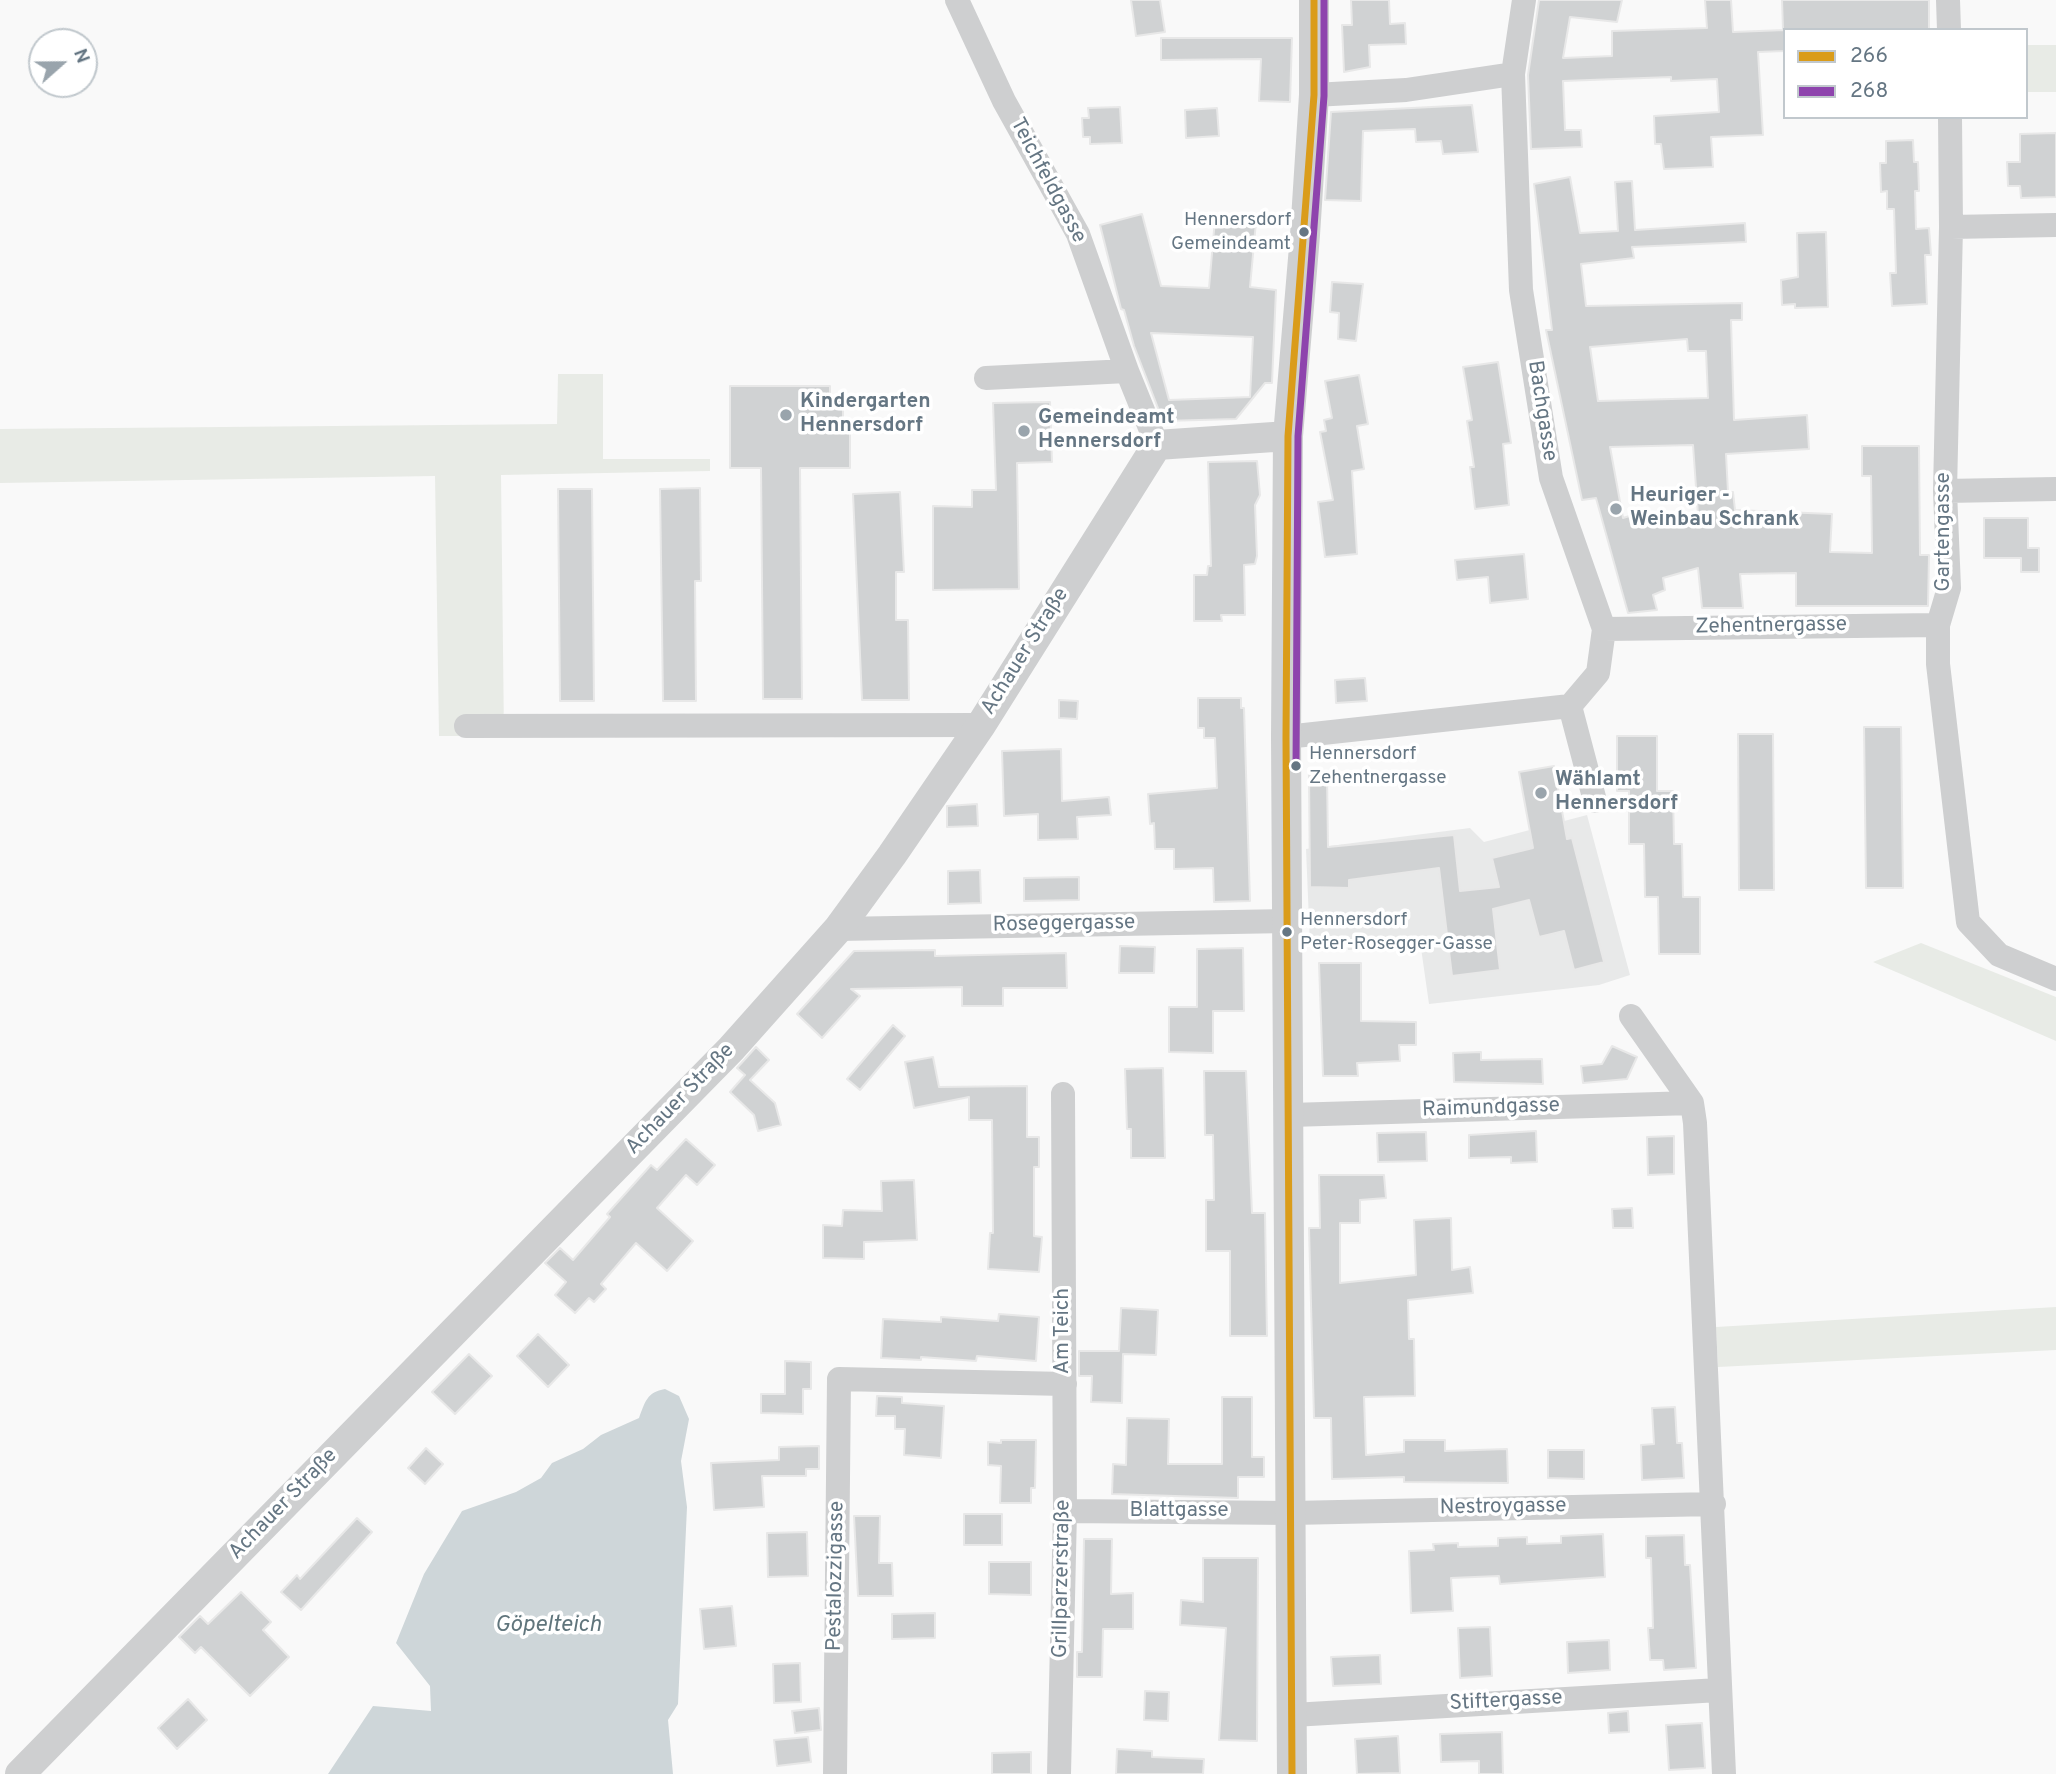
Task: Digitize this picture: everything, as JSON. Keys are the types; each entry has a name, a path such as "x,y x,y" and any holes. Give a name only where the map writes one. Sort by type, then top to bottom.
{"street":[{"name":"Teichfeldgasse","path":"957,0 1004,101 1078,234 1127,372 1157,444"},
{"path":"1292,1774 1286,737 1288,436 1314,95 1314,0"},
{"name":"Bachgasse","path":"1524,0 1513,74 1521,290 1549,464 1604,629 1598,674 1570,706"},
{"path":"1948,0 1949,28"},
{"path":"1314,95 1406,90 1513,74"},
{"name":"Gartengasse","path":"1950,119 1951,227 1945,491 1949,588 1938,625 1938,664 1968,922 1999,955 2056,979"},
{"path":"1951,227 2056,225"},
{"path":"986,378 1127,372"},
{"path":"1157,444 1288,436"},
{"name":"Achauer Straße","path":"20,1774 731,1049 838,929 981,725 1157,444"},
{"path":"1945,491 2056,489"},
{"name":"Zehentnergasse","path":"1604,629 1938,625"},
{"path":"1286,737 1570,706 1595,801"},
{"path":"466,726 981,725"},
{"name":"Roseggergasse","path":"838,929 1289,921"},
{"path":"1630,1016 1692,1103 1695,1123 1724,1774"},
{"name":"Am Teich","path":"839,1379 1065,1384 1063,1094"},
{"name":"Raimundgasse","path":"1290,1115 1692,1103"},
{"name":"Pestalozzigasse","path":"835,1774 839,1379"},
{"name":"Grillparzerstraße","path":"1059,1774 1065,1384"},
{"name":"Nestroygasse","path":"1292,1513 1714,1504"},
{"name":"Blattgasse","path":"1065,1511 1292,1513"},
{"name":"Stiftergasse","path":"1293,1715 1719,1690"}],"shaded area":[{"path":"2028,45 2056,45 2056,92 2028,92"},
{"path":"558,374 603,374 603,459 710,459 710,471 501,475 504,736 439,736 435,476 0,483 0,429 557,424"},
{"path":"1587,815 1630,975 1599,985 1429,1004 1421,948 1348,950 1347,945 1310,945 1306,849 1470,828 1484,842"},
{"path":"1921,943 2056,997 2056,1041 1873,962"},
{"path":"2056,1307 2056,1350 1718,1367 1716,1327"}],"water":[{"name":"Göpelteich","path":"665,1389 679,1396 689,1419 681,1461 687,1507 678,1704 668,1720 673,1774 328,1774 373,1706 431,1711 430,1686 396,1643 424,1574 462,1511 516,1492 541,1478 552,1463 583,1449 601,1435 639,1418 650,1395"}],"building":[{"path":"1131,0 1160,0 1165,32 1136,36"},
{"path":"1351,0 1389,0 1390,24 1405,23 1406,44 1369,45 1370,67 1344,72 1342,25 1352,25"},
{"path":"1539,0 1622,0 1617,22 1570,17 1563,58 1612,56 1612,31 1707,28 1705,0 1731,0 1733,32 1783,30 1783,51 1758,52 1763,135 1711,137 1713,167 1664,169 1661,144 1655,144 1654,116 1719,112 1717,79 1671,81 1671,77 1563,81 1565,130 1581,130 1582,147 1531,149 1528,75"},
{"path":"1782,0 1929,0 1929,28 1783,30"},
{"path":"1161,38 1292,38 1290,102 1259,101 1261,59 1161,60"},
{"path":"1472,105 1478,152 1443,154 1441,141 1416,142 1415,129 1363,131 1361,201 1325,200 1331,112"},
{"path":"1120,107 1122,143 1090,144 1090,137 1083,137 1082,118 1089,118 1088,108"},
{"path":"1217,108 1219,136 1186,138 1185,110"},
{"path":"2056,133 2056,197 2021,198 2020,186 2008,186 2007,162 2020,162 2020,134"},
{"path":"1913,140 1914,162 1918,162 1919,191 1915,191 1916,229 1929,228 1931,255 1925,255 1927,304 1892,306 1890,273 1896,273 1894,209 1887,209 1887,191 1881,192 1880,163 1886,163 1886,141"},
{"path":"1570,177 1580,233 1618,231 1615,182 1632,181 1635,230 1745,223 1746,242 1632,247 1634,258 1581,264 1586,306 1742,303 1742,320 1731,320 1734,420 1807,415 1809,449 1726,454 1728,492 1733,492 1735,510 1832,514 1830,552 1872,553 1871,476 1862,476 1862,446 1919,446 1920,555 1929,555 1928,606 1796,606 1796,573 1740,574 1743,608 1702,608 1698,568 1663,578 1665,590 1653,595 1657,610 1628,613 1596,498 1582,500 1546,330 1552,330 1534,184","holes":["1687,339 1688,351 1706,351 1708,398 1598,401 1590,347","1693,445 1698,515 1638,521 1636,514 1623,518 1610,447"]},
{"path":"1142,214 1161,286 1209,288 1215,219 1256,222 1250,287 1276,290 1272,383 1265,383 1236,419 1163,421 1134,346 1124,310 1121,309 1100,225","holes":["1151,333 1253,337 1250,397 1169,400"]},
{"path":"1826,232 1828,307 1795,308 1795,304 1782,305 1781,280 1798,277 1797,233"},
{"path":"1332,282 1363,284 1356,341 1338,339 1339,313 1330,312"},
{"path":"1498,362 1511,443 1503,444 1509,505 1475,509 1470,467 1474,467 1467,421 1472,420 1463,367"},
{"path":"1359,375 1368,424 1357,426 1364,469 1352,471 1357,554 1325,557 1318,502 1333,500 1320,432 1326,431 1324,420 1332,418 1325,381"},
{"path":"730,386 830,386 830,397 843,397 843,432 850,432 850,468 800,468 802,699 763,699 761,468 730,468"},
{"path":"1050,402 1052,462 1017,463 1019,589 933,590 933,506 972,507 972,490 996,490 993,403"},
{"path":"1257,461 1260,495 1255,505 1257,556 1255,564 1244,565 1245,615 1221,615 1222,621 1194,621 1194,575 1207,575 1208,566 1211,566 1208,462"},
{"path":"700,488 701,581 695,581 696,701 663,701 660,489"},
{"path":"558,489 592,489 594,701 560,701"},
{"path":"900,492 904,572 896,572 896,620 908,620 909,700 862,700 853,494"},
{"path":"1984,518 2028,518 2028,548 2039,548 2039,572 2021,572 2021,558 1984,558"},
{"path":"1524,554 1528,599 1490,603 1488,577 1457,580 1455,560"},
{"path":"1365,678 1367,701 1336,703 1335,680"},
{"path":"1198,698 1241,698 1241,708 1244,708 1250,901 1214,902 1213,868 1174,869 1174,849 1155,849 1154,823 1150,824 1148,794 1217,788 1215,738 1204,738 1204,728 1198,728"},
{"path":"1059,700 1078,701 1077,719 1059,718"},
{"path":"1864,727 1901,727 1903,888 1866,888"},
{"path":"1738,734 1773,734 1774,890 1739,890"},
{"path":"1617,736 1657,736 1657,791 1673,791 1674,844 1682,844 1683,897 1700,897 1700,954 1659,954 1658,897 1645,897 1644,844 1629,844 1629,791 1617,791"},
{"path":"1061,749 1062,801 1109,797 1111,815 1077,817 1078,839 1038,840 1038,814 1004,816 1002,751"},
{"path":"1554,766 1567,839 1572,838 1604,962 1574,970 1564,931 1539,937 1529,900 1493,909 1500,970 1452,976 1439,868 1349,880 1349,888 1310,887 1309,775 1327,773 1328,847 1454,835 1460,891 1499,887 1492,858 1533,848 1519,772"},
{"path":"977,804 978,826 947,827 947,806"},
{"path":"980,870 981,903 948,904 948,871"},
{"path":"1079,877 1079,900 1024,901 1024,878"},
{"path":"1120,946 1155,947 1154,973 1119,973"},
{"path":"1243,948 1244,1011 1213,1011 1213,1053 1169,1052 1169,1007 1197,1007 1197,949"},
{"path":"935,950 935,956 1066,953 1067,988 1003,988 1003,1006 962,1006 962,987 851,989 860,996 822,1038 797,1014 854,951"},
{"path":"1319,963 1361,963 1361,1021 1416,1022 1416,1045 1399,1045 1400,1061 1357,1063 1358,1076 1323,1076"},
{"path":"893,1025 905,1036 860,1090 847,1079"},
{"path":"1612,1046 1637,1057 1627,1079 1583,1083 1581,1066 1602,1064"},
{"path":"756,1047 769,1060 750,1080 775,1103 781,1125 758,1131 754,1115 730,1092 745,1075 737,1068"},
{"path":"1481,1052 1481,1060 1542,1059 1543,1084 1454,1082 1453,1053"},
{"path":"933,1057 939,1087 1027,1086 1027,1137 1039,1137 1039,1167 1034,1167 1034,1236 1042,1237 1039,1272 988,1269 990,1233 993,1233 992,1120 969,1120 969,1097 914,1108 905,1062"},
{"path":"1163,1068 1165,1158 1131,1158 1125,1069"},
{"path":"1204,1071 1246,1071 1252,1213 1265,1213 1267,1336 1230,1336 1230,1251 1206,1251 1206,1200 1214,1200 1213,1135 1205,1135"},
{"path":"1536,1131 1537,1162 1511,1163 1511,1157 1469,1158 1469,1135"},
{"path":"1426,1132 1427,1161 1378,1162 1377,1133"},
{"path":"1674,1136 1674,1174 1648,1175 1647,1137"},
{"path":"686,1139 715,1165 697,1185 686,1175 657,1208 693,1241 667,1271 636,1243 601,1284 606,1289 594,1302 589,1298 575,1313 555,1295 566,1282 545,1263 560,1248 573,1260 610,1217 607,1214 651,1165 657,1170"},
{"path":"1319,1175 1384,1175 1386,1198 1360,1200 1360,1223 1340,1223 1340,1283 1416,1275 1414,1220 1451,1218 1452,1270 1470,1267 1473,1293 1408,1300 1409,1339 1414,1339 1415,1396 1364,1397 1366,1455 1404,1452 1404,1440 1445,1440 1445,1451 1507,1449 1508,1483 1404,1482 1404,1477 1332,1479 1331,1418 1314,1418 1309,1228 1320,1228"},
{"path":"914,1180 917,1240 864,1242 864,1259 823,1258 823,1225 842,1226 843,1210 882,1211 881,1181"},
{"path":"1632,1208 1633,1228 1613,1228 1612,1209"},
{"path":"1121,1308 1158,1310 1156,1355 1123,1354 1122,1403 1091,1402 1092,1376 1079,1376 1079,1351 1119,1351"},
{"path":"999,1314 1039,1317 1036,1361 977,1356 976,1361 921,1357 921,1360 881,1358 883,1319 941,1322 941,1317 998,1321"},
{"path":"538,1334 569,1365 548,1387 517,1356"},
{"path":"469,1354 492,1376 455,1414 432,1392"},
{"path":"785,1361 811,1362 811,1389 803,1389 803,1414 761,1413 761,1394 785,1394"},
{"path":"877,1396 902,1397 902,1403 944,1406 941,1458 904,1455 905,1429 895,1429 895,1416 876,1416"},
{"path":"1222,1397 1252,1397 1252,1457 1264,1457 1264,1477 1238,1477 1238,1498 1112,1494 1113,1464 1126,1465 1127,1418 1169,1419 1168,1464 1222,1464"},
{"path":"1675,1407 1677,1443 1682,1443 1684,1478 1642,1480 1641,1445 1654,1444 1652,1408"},
{"path":"1001,1440 1036,1440 1035,1488 1031,1488 1031,1503 1000,1503 1001,1466 988,1465 988,1442 1001,1443"},
{"path":"819,1446 819,1469 806,1469 806,1476 762,1476 764,1507 714,1510 711,1463 779,1460 779,1447"},
{"path":"426,1448 443,1464 425,1484 408,1468"},
{"path":"1548,1450 1584,1450 1584,1479 1548,1478"},
{"path":"964,1514 1002,1514 1002,1545 964,1545"},
{"path":"854,1516 880,1516 879,1563 892,1563 893,1596 858,1596"},
{"path":"357,1518 372,1532 301,1610 281,1592 297,1575 300,1579"},
{"path":"807,1532 808,1576 768,1577 767,1533"},
{"path":"1603,1534 1605,1577 1500,1584 1499,1576 1451,1578 1453,1611 1411,1613 1409,1551 1434,1550 1433,1544 1458,1543 1458,1547 1498,1546 1498,1538 1527,1537 1527,1544 1561,1543 1561,1536"},
{"path":"1684,1535 1685,1565 1690,1565 1696,1668 1664,1670 1663,1660 1650,1660 1648,1628 1653,1628 1651,1558 1646,1558 1646,1536"},
{"path":"1084,1539 1112,1539 1111,1594 1133,1593 1133,1629 1103,1629 1102,1677 1077,1677 1077,1652 1082,1652"},
{"path":"1203,1558 1258,1558 1257,1741 1219,1740 1226,1628 1180,1625 1181,1600 1203,1602"},
{"path":"989,1562 1031,1562 1031,1595 989,1594"},
{"path":"241,1592 271,1622 263,1630 289,1657 250,1696 201,1647 195,1653 179,1637 200,1616 208,1624"},
{"path":"732,1606 736,1646 704,1649 700,1609"},
{"path":"935,1613 935,1638 892,1639 892,1614"},
{"path":"1490,1627 1492,1676 1460,1678 1458,1628"},
{"path":"1609,1640 1610,1670 1568,1673 1567,1642"},
{"path":"1380,1655 1381,1684 1333,1686 1331,1657"},
{"path":"800,1663 801,1702 774,1703 773,1664"},
{"path":"1145,1691 1169,1692 1168,1721 1144,1720"},
{"path":"188,1699 207,1720 177,1749 158,1728"},
{"path":"819,1708 821,1730 795,1733 792,1711"},
{"path":"1628,1711 1629,1732 1609,1733 1608,1713"},
{"path":"1702,1723 1705,1768 1669,1770 1666,1725"},
{"path":"1502,1732 1503,1774 1479,1774 1479,1761 1441,1762 1440,1734"},
{"path":"1398,1736 1400,1773 1357,1774 1355,1739"},
{"path":"808,1737 811,1762 777,1766 774,1740"},
{"path":"1117,1749 1152,1751 1152,1757 1204,1759 1203,1774 1116,1774"},
{"path":"1031,1752 1031,1774 992,1774 992,1753"}],"transit line":[{"name":"266","path":"1292,1774 1286,737 1288,436 1314,95 1314,0"},
{"name":"268","path":"1296,768 1298,436 1324,96 1324,0"}],"place":[{"name":"Hennersdorf Gemeindeamt","path":"1304,232"},
{"name":"Kindergarten Hennersdorf","path":"786,415"},
{"name":"Gemeindeamt Hennersdorf","path":"1024,431"},
{"name":"Heuriger - Weinbau Schrank","path":"1616,509"},
{"name":"Hennersdorf Zehentnergasse","path":"1296,766"},
{"name":"Wählamt Hennersdorf","path":"1541,793"},
{"name":"Hennersdorf Peter-Rosegger-Gasse","path":"1287,932"}]}
